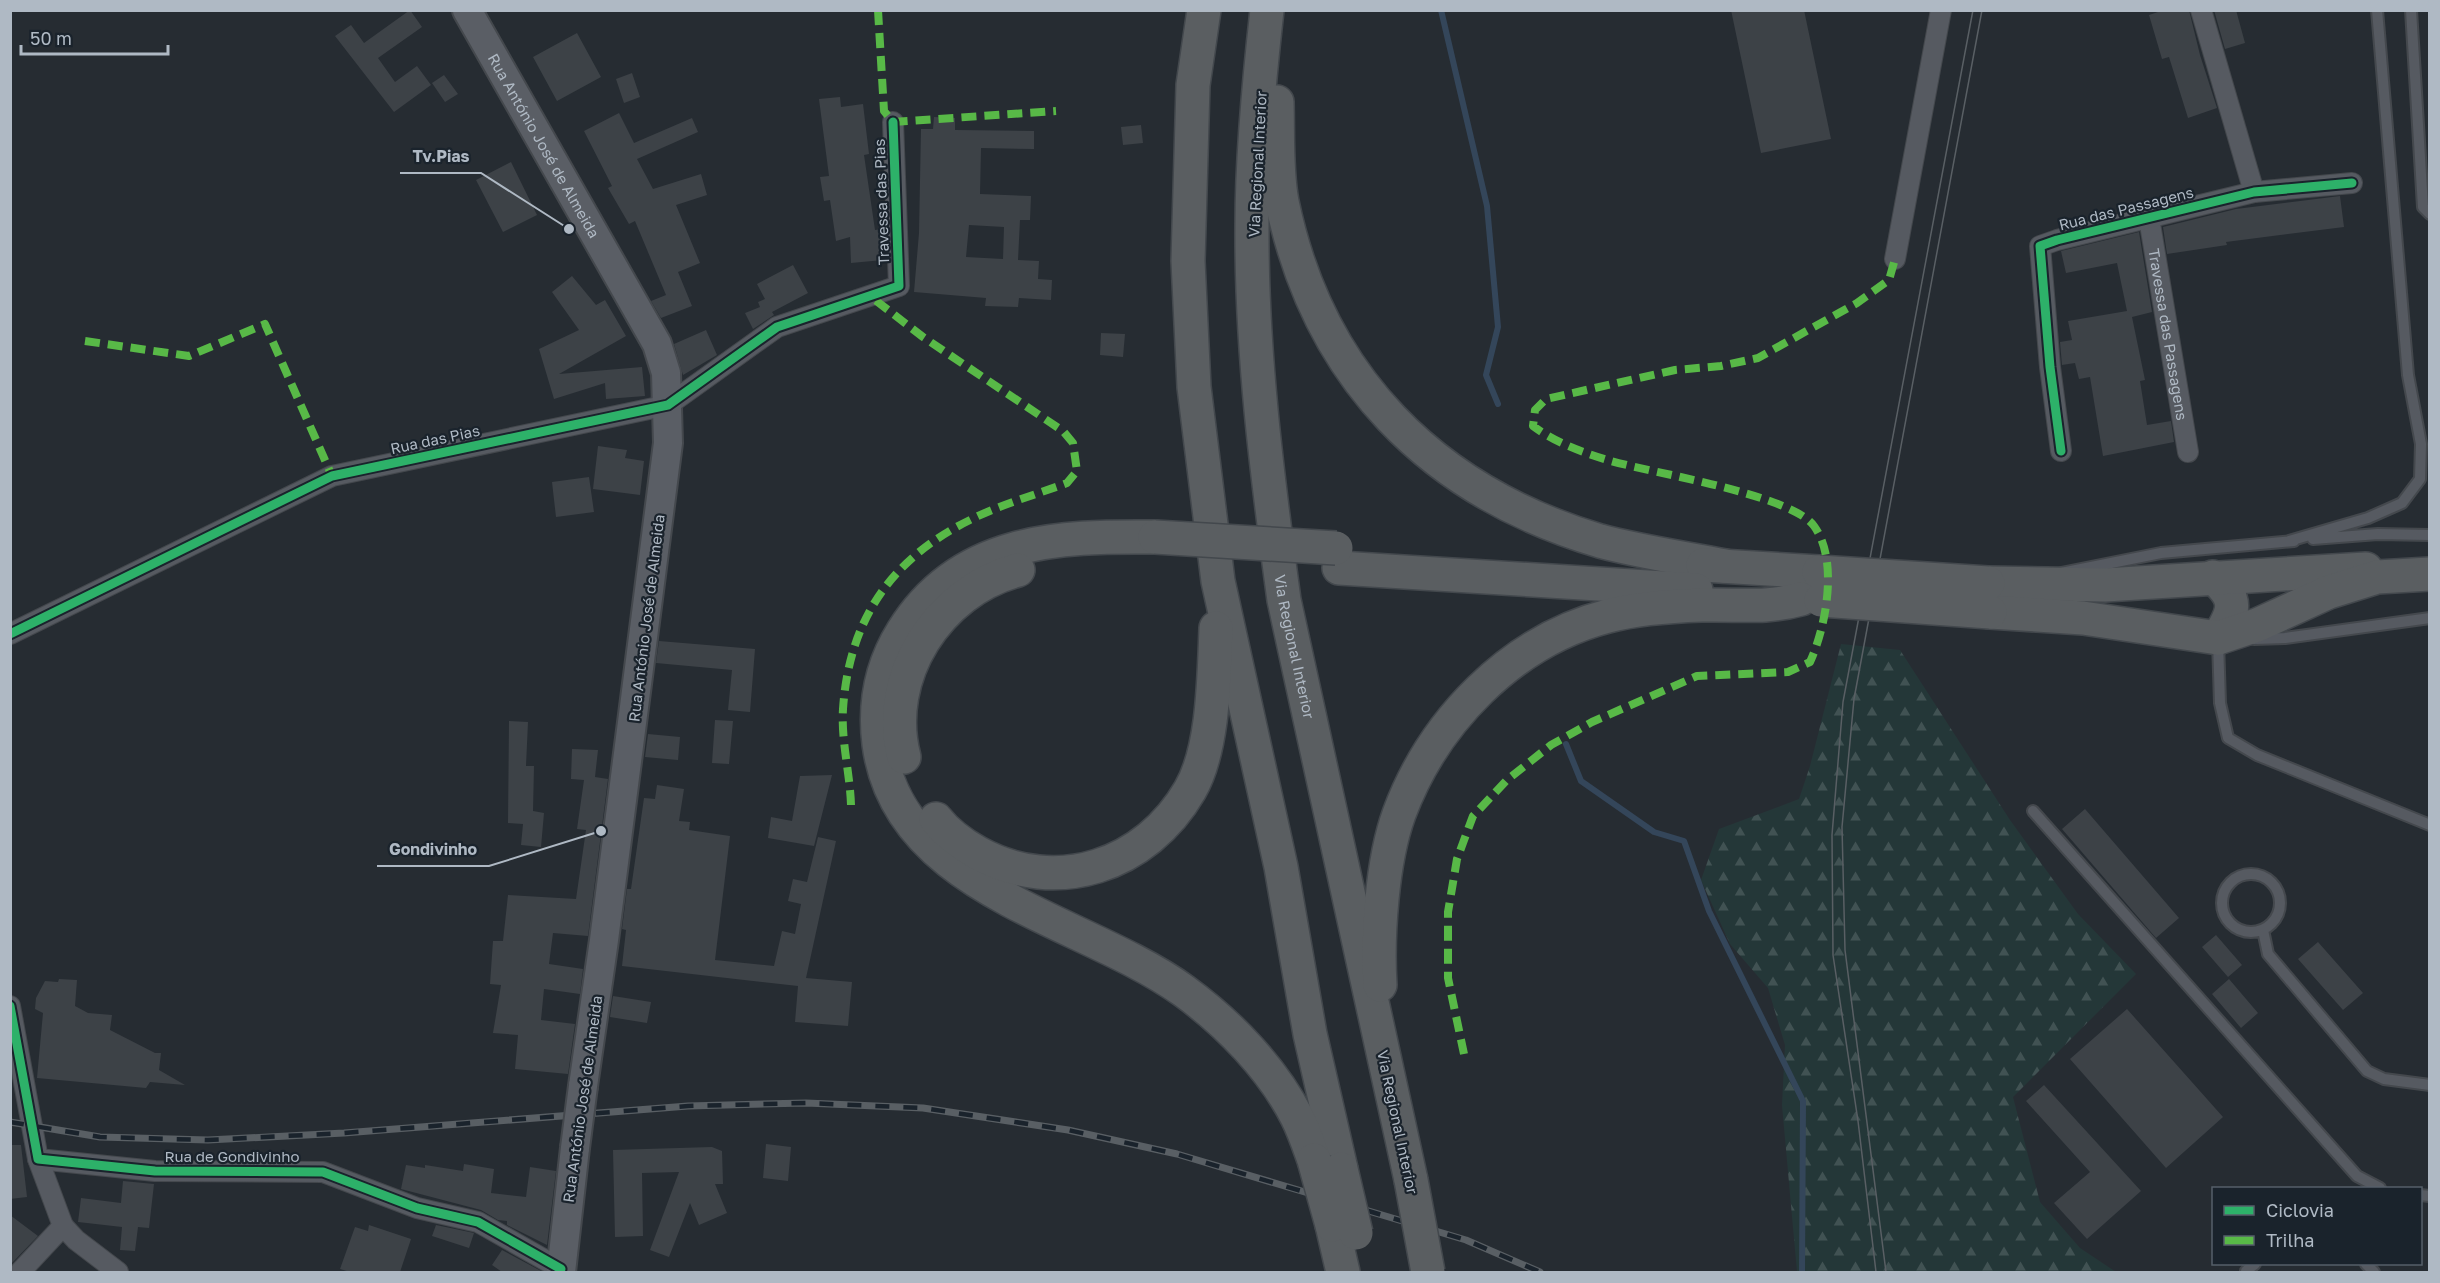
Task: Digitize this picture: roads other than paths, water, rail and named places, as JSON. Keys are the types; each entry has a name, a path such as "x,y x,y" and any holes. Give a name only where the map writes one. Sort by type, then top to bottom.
{"highway":[{"path":"1204,10 1193,85 1188,261 1194,387 1218,581 1281,867 1310,1034 1328,1165 1344,1229 1362,1272"},
{"name":"Via Regional Interior","path":"1267,10 1252,223 1256,345 1269,484 1284,600 1411,1180 1428,1272"},
{"path":"1265,44 1277,76 1282,200 1305,284 1344,360 1383,411 1405,434 1453,472 1520,510 1601,541 1725,566 1814,590"},
{"path":"1328,1165 1270,1077 1244,1045 1217,1018 1183,990 1143,965 1012,902 950,863 926,841 906,817 889,782 881,758 877,729 882,676 895,644 913,614 939,587 966,567 1006,550 1051,540 1091,537 1157,548 1337,558 1612,583 1989,597 2083,618 2218,638 2257,625 2329,592 2377,577 2430,574"},
{"path":"1157,548 1101,557 1053,561 1012,571 978,587 951,607 931,628 916,652 906,680 900,729 903,754 923,802 940,825 962,844 992,861 1027,872 1056,874 1091,869 1125,855 1150,839 1173,815 1191,788 1205,746 1213,691 1218,581"},
{"path":"1337,558 1725,566"},
{"path":"1989,597 2026,585 2105,585 2430,566"},
{"path":"2213,577 2224,588 2233,604 2229,621 2218,638"},
{"path":"1382,1047 1379,976 1384,882 1390,848 1398,816 1411,784 1440,736 1462,708 1509,665 1538,646 1608,616 1703,605 1775,606 1814,590"},
{"path":"1343,1272 1344,1229"}],"main road":[{"name":"Rua António José de Almeida","path":"467,10 657,344 666,373 668,443 583,1086 561,1271"}],"street":[{"path":"1895,259 1941,10"},
{"path":"2201,10 2253,192"},
{"name":"Travessa das Pias","path":"870,296 899,286 893,122"},
{"name":"Rua das Passagens","path":"2061,451 2050,367 2040,246 2253,192 2352,183"},
{"name":"Travessa das Passagens","path":"2150,218 2188,452"},
{"name":"Rua das Pias","path":"10,634 332,476 668,405 777,327 870,296"},
{"path":"10,1006 38,1159 63,1226 76,1240 118,1272"},
{"name":"Rua de Gondivinho","path":"38,1159 155,1171 322,1172 417,1208 478,1222 561,1271"},
{"path":"20,1272 63,1226"}],"lane":[{"path":"2289,541 2368,518 2402,503 2420,479 2421,444 2408,375 2377,10"},
{"path":"2411,10 2423,207 2430,214"},
{"path":"2026,585 2073,568 2150,555 2378,534 2430,535"},
{"path":"2430,618 2285,638 2218,638 2220,703 2228,738 2257,755 2430,825"},
{"path":"2033,811 2357,1176 2378,1187"},
{"path":"2257,874 2265,878 2278,891 2280,909 2277,918 2263,930 2243,932 2234,928 2222,911 2224,891 2238,877 2257,874"},
{"path":"2263,930 2268,954 2367,1071 2384,1079 2430,1084"}],"waterway":[{"path":"1441,10 1487,206 1498,327 1486,375 1498,404"},
{"path":"1566,744 1581,781 1654,832 1684,841 1709,911 1803,1101 1802,1272"}],"tram line":[{"path":"1876,1272 1858,1121 1833,955 1832,835 1843,702 1973,10"},
{"path":"1886,1272 1845,950 1842,827 1854,699 1982,10"}],"railway":[{"path":"10,1122 100,1137 208,1140 344,1133 688,1106 806,1103 923,1108 1068,1130 1177,1154 1466,1240 1540,1272"}],"place":[{"name":"Tv.Pias","path":"569,229"},
{"name":"Gondivinho","path":"601,831"}]}
